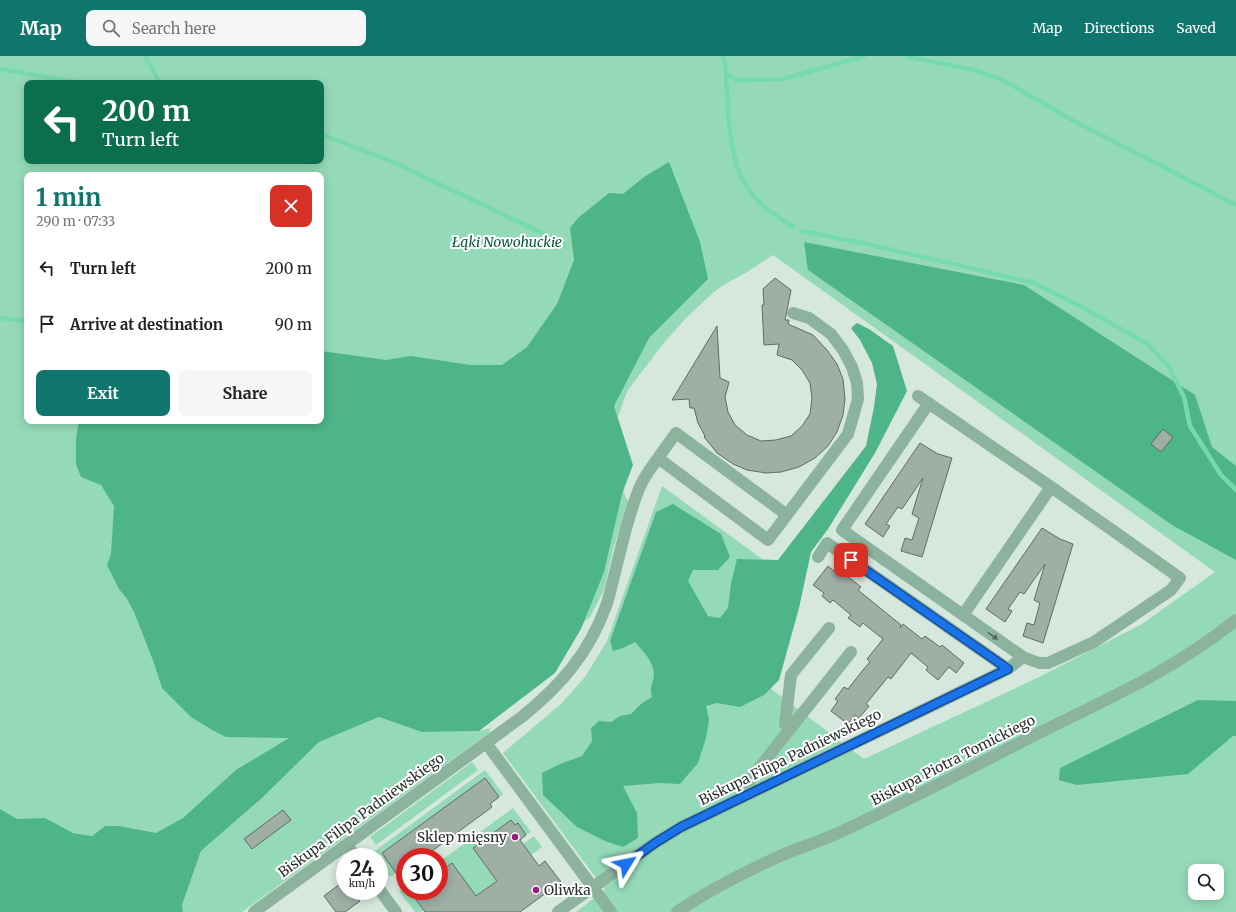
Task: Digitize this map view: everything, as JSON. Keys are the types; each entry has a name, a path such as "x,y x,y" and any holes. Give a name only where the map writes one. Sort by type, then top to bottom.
{"street":[{"path":"658,458 768,540 848,434 858,399 857,383 852,367 843,350 831,334 809,318 793,313"},
{"path":"918,396 929,403 1051,487 1180,578 1171,590 1094,642 1048,663 1039,663 1024,657 963,615 842,530 929,403"},
{"name":"Biskupa Filipa Padniewskiego","path":"254,912 523,716 562,680 588,647 607,605 632,508 639,488 676,433 786,515"},
{"path":"963,615 1051,487"},
{"path":"818,557 827,543 1008,669"},
{"name":"Biskupa Piotra Tomickiego","path":"677,912 735,878 780,856 887,810 1148,679 1190,654 1236,620"},
{"path":"790,728 785,724 791,675 829,628"},
{"path":"753,792 748,782 851,652"},
{"name":"Biskupa Filipa Padniewskiego","path":"558,912 655,843 681,827 1008,669 1024,657"},
{"path":"486,743 612,912"},
{"path":"347,844 349,848"},
{"path":"387,900 396,912"}],"green space":[{"name":"Łąki Nowohuckie","path":"0,56 1236,56 1236,912 576,912 605,890 503,753 561,704 585,677 607,641 662,486 802,588 770,688 864,759 1037,678 1142,624 1215,572 773,255 720,287 687,317 663,344 628,390 615,426 613,468 628,502 613,550 604,590 590,617 554,646 515,647 299,752 155,835 105,826 92,836 73,833 62,827 0,829"},
{"path":"669,162 700,242 708,279 649,338 614,406 633,465 622,494 604,572 581,629 555,673 479,731 422,732 379,717 319,742 262,798 201,851 182,905 183,912 0,912 0,809 17,819 45,818 73,833 92,836 105,826 119,826 156,833 183,818 236,770 289,738 226,737 191,717 162,688 134,612 127,599 119,589 107,565 111,554 114,506 101,485 81,477 76,464 76,438 78,424 324,424 324,351 386,360 411,356 470,365 502,365 527,347 557,304 574,260 570,228 578,218 609,193 623,194 644,177"},
{"path":"804,242 1024,285 1195,395 1212,447 1236,466 1236,560 1172,525 808,270"},
{"path":"857,323 869,329 893,346 907,391 875,453 828,529 811,552 799,608 779,680 764,695 740,707 717,703 706,706 709,720 706,738 698,763 680,784 659,783 623,786 637,813 638,838 623,847 605,841 577,827 543,795 542,773 560,764 582,756 592,741 591,728 599,721 611,722 620,716 631,714 641,704 652,697 651,688 654,670 645,653 635,642 613,651 610,641 656,512 673,504 721,534 730,557 718,570 693,570 688,581 708,616 720,618 728,608 731,583 737,559 778,560 866,446 877,384 872,363 860,340 851,328"},
{"path":"1198,700 1236,701 1236,736 1233,736 1188,774 1077,785 1059,780 1060,768"},
{"path":"379,717 423,732 479,731 490,728 489,733 242,912 183,912 182,905 201,851 262,798 319,742"},
{"path":"472,762 478,770 376,845 370,837"},
{"path":"485,770 503,794 499,797 485,779 388,849 388,848 379,848"},
{"path":"513,808 531,832 526,835 518,824 515,825 511,820 473,848 488,869 534,836 542,847 454,912 428,912 445,900 448,900 448,898 467,884 452,863 448,866 448,855"},
{"path":"388,861 396,873 390,877 388,874"},
{"path":"406,900 419,900 424,910 421,912 415,912"}],"building":[{"path":"775,278 791,290 785,320 789,320 788,324 813,335 827,350 837,364 843,379 845,399 843,415 837,432 828,446 815,458 799,467 781,472 766,473 747,470 733,464 717,453 704,437 705,436 698,423 694,408 690,408 689,399 672,400 717,326 720,378 729,382 725,397 728,412 735,425 747,435 761,441 776,440 791,436 802,426 810,414 812,398 810,383 802,370 792,360 777,355 779,344 764,345 762,305 764,305 763,289"},
{"path":"1163,429 1173,437 1161,452 1151,444"},
{"path":"920,443 938,454 952,458 922,557 901,551 905,538 912,540 919,518 912,514 923,478 902,509 898,507 886,524 890,526 883,537 865,524"},
{"path":"1042,528 1060,539 1073,544 1043,643 1023,636 1027,623 1034,625 1040,603 1034,600 1045,564 1024,594 1020,592 1008,609 1012,611 1005,622 986,609"},
{"path":"828,566 835,572 838,569 861,587 858,590 901,625 900,628 903,624 922,639 925,636 940,647 942,645 964,663 956,673 949,667 938,680 926,670 928,667 911,653 891,679 888,677 866,704 869,706 859,718 855,715 848,724 831,711 838,701 835,699 844,687 848,689 870,662 867,659 883,639 863,623 860,627 848,618 851,615 833,600 830,603 822,596 824,593 813,585"},
{"path":"485,778 499,797 490,804 492,807 436,848 396,848 396,873 388,862 388,849"},
{"path":"283,810 291,820 252,849 244,839"},
{"path":"511,820 515,825 518,823 526,835 520,840 539,866 545,861 561,882 520,912 425,912 416,900 448,900 448,866 452,863 476,896 497,881 473,848"},
{"path":"336,887 336,900 360,901 345,912 336,912 324,896"}],"waterway":[{"path":"145,56 158,80"},
{"path":"723,56 726,74 737,80 783,79 864,56"},
{"path":"908,57 970,69 1003,80 1072,120 1236,205"},
{"path":"0,69 64,80"},
{"path":"726,74 729,126 735,160 741,176 750,191 761,204 793,227"},
{"path":"324,135 395,163 544,234 565,246"},
{"path":"802,231 867,244 1034,283 1078,305 1148,344 1169,367 1184,397 1190,426 1221,475 1236,490"},
{"path":"0,318 24,321"}],"place":[{"name":"Sklep mięsny","path":"515,837"},
{"name":"Oliwka","path":"536,890"}],"route":[{"path":"626,864 655,843 681,827 1008,669 851,560"}]}
